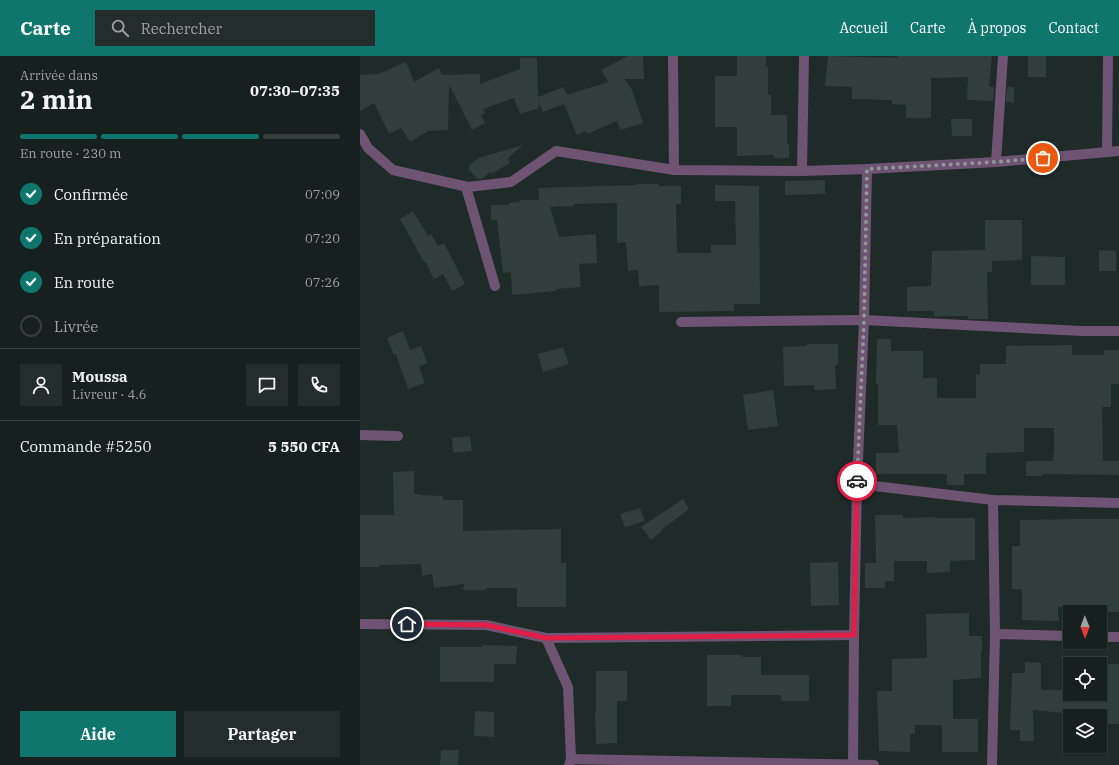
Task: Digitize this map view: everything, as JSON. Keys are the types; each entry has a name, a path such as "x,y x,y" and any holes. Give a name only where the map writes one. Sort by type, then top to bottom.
{"street":[{"path":"673,56 674,170"},
{"path":"802,171 804,56"},
{"path":"996,162 1003,56"},
{"path":"1107,152 1108,56"},
{"path":"360,134 368,148 393,170 466,187 511,182 556,151 674,170 802,171 996,162 1119,151"},
{"path":"853,764 857,484 864,320 867,169"},
{"path":"466,187 496,286"},
{"path":"681,322 864,320 1082,331 1119,331"},
{"path":"360,435 398,436"},
{"path":"857,484 993,500 1119,502"},
{"path":"992,765 995,634 993,500"},
{"path":"360,624 486,625 546,638 854,635"},
{"path":"995,634 1063,636"},
{"path":"1107,637 1119,637"},
{"path":"546,638 568,687 570,762 874,765"}],"building":[{"path":"628,56 643,56 644,79 625,79 632,90 643,123 620,130 617,121 587,134 586,131 577,135 564,104 543,112 538,101 539,108 520,114 514,98 483,109 485,113 481,116 485,123 472,130 449,84 448,130 428,131 410,142 401,128 389,134 374,103 360,111 360,75 378,74 406,62 414,82 439,68 442,75 480,74 480,84 520,69 520,58 537,58 538,97 563,87 567,95 608,82 601,70"},
{"path":"737,56 766,56 766,67 768,67 768,95 771,95 771,115 787,115 787,144 789,144 789,158 774,158 774,155 737,156 737,127 715,127 715,76 737,76"},
{"path":"828,56 897,58 897,56 992,56 989,87 994,87 993,101 967,100 968,77 931,78 931,118 906,118 906,105 892,104 892,100 852,99 852,87 825,86"},
{"path":"1028,56 1046,56 1046,77 1028,77"},
{"path":"1007,87 1014,87 1014,103 1006,102"},
{"path":"951,119 972,119 972,136 952,136"},
{"path":"523,145 508,158 510,163 491,174 491,171 482,179 478,179 468,169 470,167 469,165 479,158"},
{"path":"825,180 825,194 785,195 785,181"},
{"path":"637,184 681,186 681,204 676,204 677,253 711,253 711,245 736,245 735,201 715,201 715,185 759,186 760,304 734,304 734,311 659,312 659,285 639,286 638,270 628,271 626,242 617,243 617,203 574,204 574,206 550,207 559,237 596,234 597,263 579,264 581,287 512,295 511,272 503,273 497,220 491,220 491,205 509,205 509,203 520,202 520,200 539,200 538,188"},
{"path":"413,211 428,236 431,234 438,246 444,243 465,284 452,291 443,274 434,279 400,219"},
{"path":"985,220 1022,220 1022,260 992,261 992,272 987,272 988,319 968,319 968,316 934,316 934,311 907,311 907,287 931,286 932,251 985,250"},
{"path":"1099,250 1116,251 1116,271 1099,271"},
{"path":"1031,256 1065,257 1065,285 1031,285"},
{"path":"403,331 410,350 421,346 427,363 419,367 425,383 408,389 396,354 394,355 387,338"},
{"path":"877,339 891,339 891,351 923,351 923,378 937,378 937,398 976,398 976,375 980,374 980,364 1006,364 1006,346 1072,345 1072,355 1104,355 1104,350 1119,350 1119,384 1111,384 1111,407 1102,407 1103,461 1119,461 1119,475 1042,474 1042,476 1026,476 1026,461 1053,461 1054,428 1024,428 1024,452 986,453 986,474 964,474 964,485 947,485 947,474 876,474 876,453 899,453 897,425 878,425 878,384 876,384"},
{"path":"807,344 838,344 838,365 835,365 836,389 814,390 814,385 784,386 783,347 807,346"},
{"path":"563,347 569,364 543,372 538,354"},
{"path":"773,390 778,426 748,430 743,395"},
{"path":"470,436 472,451 453,453 452,438"},
{"path":"414,471 414,494 443,496 443,500 463,500 463,531 561,529 561,563 566,563 566,607 517,607 517,588 463,590 464,584 434,588 432,574 422,576 421,564 360,567 360,515 394,515 393,472"},
{"path":"683,499 689,509 661,530 662,531 651,540 641,527"},
{"path":"640,508 645,521 625,527 620,514"},
{"path":"875,515 903,515 903,518 975,518 975,560 950,561 950,572 927,573 927,561 894,561 894,581 885,581 885,588 865,588 865,563 876,563"},
{"path":"1119,519 1119,612 1107,612 1107,605 1063,605 1063,607 1058,607 1059,621 1022,620 1022,589 1012,589 1012,546 1020,546 1020,520"},
{"path":"838,562 839,605 811,606 810,563"},
{"path":"969,613 969,636 982,636 981,678 953,680 953,719 978,719 978,752 942,752 942,725 915,725 915,734 910,734 910,752 879,751 877,691 892,691 892,659 927,658 926,614"},
{"path":"482,645 517,646 516,664 494,664 494,682 440,682 440,647 482,647"},
{"path":"707,655 742,655 742,657 761,657 761,675 809,675 809,701 781,701 781,695 731,695 731,706 707,706"},
{"path":"1025,662 1041,663 1041,690 1063,690 1063,701 1107,701 1107,664 1119,664 1119,724 1107,724 1107,709 1063,709 1063,713 1033,710 1034,741 1020,741 1020,730 1010,730 1012,673 1025,673"},
{"path":"596,671 627,671 627,701 617,701 617,743 596,744"},
{"path":"475,711 494,712 494,737 474,736"},
{"path":"441,750 459,750 458,765 440,765"}],"way so far":[{"path":"857,481 864,320 867,169 1043,158"}],"route":[{"path":"407,624 486,625 546,638 854,635 857,481"}]}
